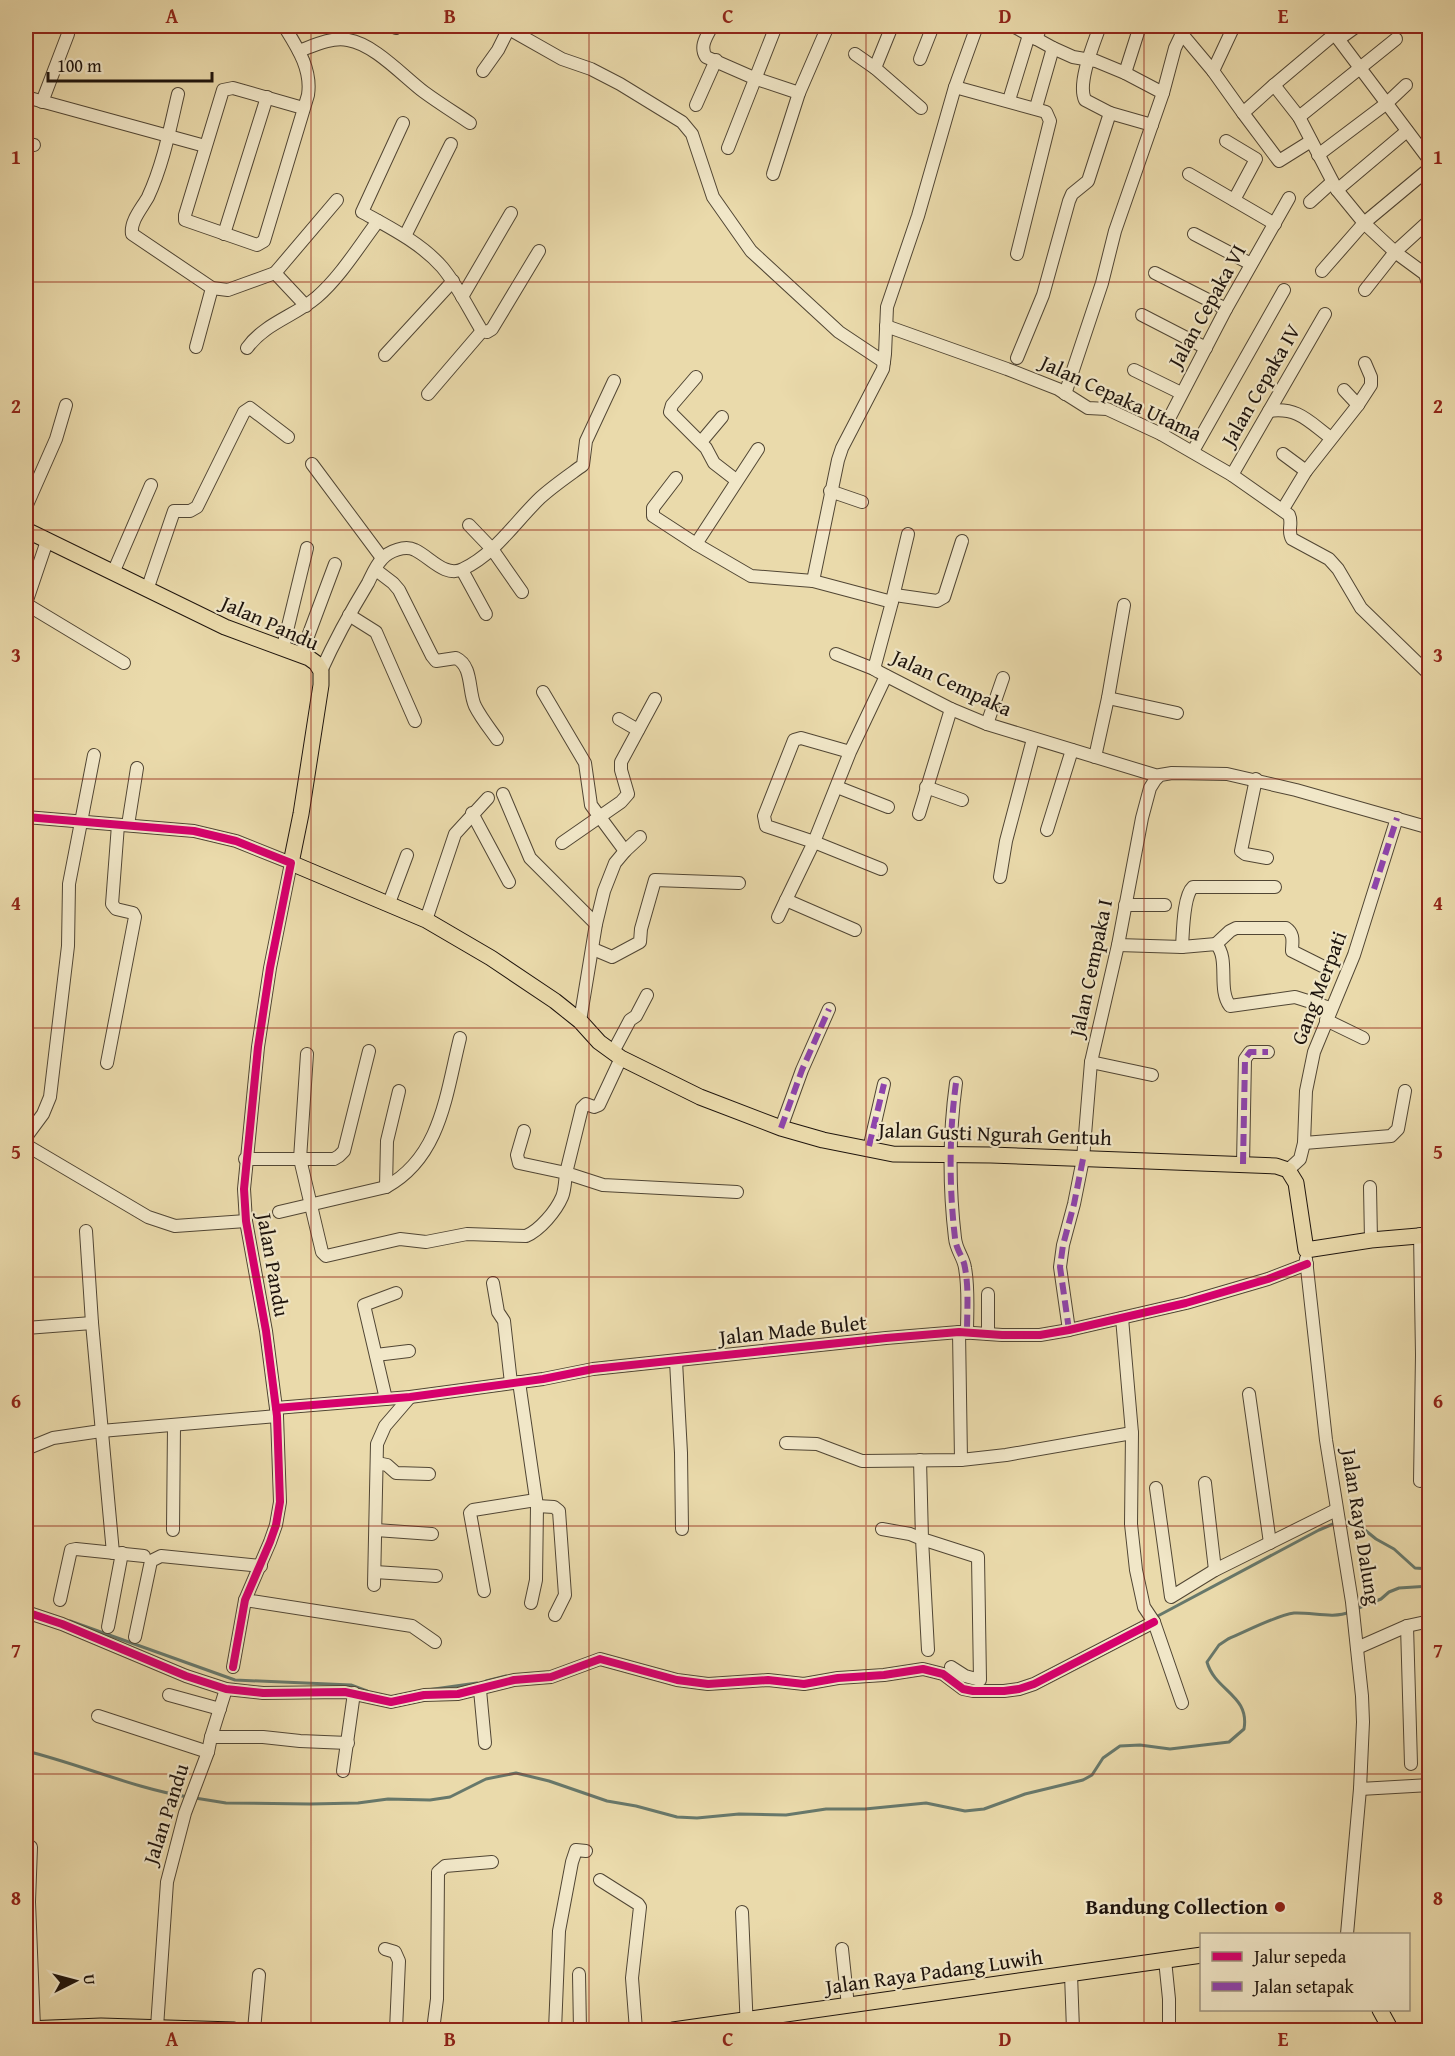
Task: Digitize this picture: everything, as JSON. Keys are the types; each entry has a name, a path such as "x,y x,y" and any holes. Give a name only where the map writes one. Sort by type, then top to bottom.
{"main road":[{"name":"Jalan Pandu","path":"26,530 225,627 283,647 316,663 321,671 321,685 292,864"},
{"name":"Jalan Gusti Ngurah Gentuh","path":"292,864 426,920 491,958 555,1001 580,1021 599,1042 617,1055 684,1091 781,1128 823,1140 893,1154 1243,1164 1276,1166 1288,1170"},
{"path":"1288,1170 1298,1191 1306,1257 1371,1240 1425,1234"},
{"name":"Jalan Raya Padang Luwih","path":"673,2031 746,2026 848,2006 1200,1955"},
{"path":"1381,2011 1391,2031"},
{"path":"30,2028 165,2028 234,2031"}],"street":[{"path":"42,102 68,34 67,29 60,26"},
{"path":"284,26 299,51 308,72 310,84 264,242 256,245 185,220 223,90 233,88 303,108"},
{"path":"712,26 703,45 706,57 754,78 799,93"},
{"path":"728,148 776,26"},
{"path":"773,174 799,93 828,26"},
{"path":"875,68 892,26"},
{"path":"920,59 933,26"},
{"path":"813,581 830,491 842,448 883,369 887,307 918,216 955,87 977,26"},
{"path":"1013,26 1073,57 1089,59 1125,73 1163,93"},
{"path":"1010,97 1033,37 1041,26"},
{"path":"1100,26 1089,59 1083,90 1085,100 1110,113 1152,125"},
{"path":"1125,73 1140,26"},
{"path":"1213,71 1234,26"},
{"path":"1339,39 1357,26"},
{"path":"483,70 510,27 562,59 591,69 620,84 682,122 695,141 713,197 751,251 839,332 884,362"},
{"path":"1180,34 1213,71 1279,161 1311,141"},
{"path":"1065,394 1102,283 1115,231 1163,93 1180,34"},
{"path":"1243,113 1331,37 1336,36 1430,161"},
{"path":"1299,117 1396,39"},
{"path":"299,51 330,40 348,40 360,44 470,123"},
{"path":"1037,104 1053,48"},
{"path":"855,54 875,68 921,108"},
{"path":"696,105 716,60"},
{"path":"1274,85 1299,117 1334,186 1364,223 1395,252 1427,272 1430,289"},
{"path":"1318,154 1387,103 1406,85"},
{"path":"955,87 1047,112 1050,120 1017,254"},
{"path":"178,94 149,195 132,223 132,234 212,288 228,290 275,273 337,200"},
{"path":"26,97 205,146"},
{"path":"224,234 267,97"},
{"path":"1017,358 1043,295 1069,201 1072,194 1088,181 1110,113"},
{"path":"403,123 362,212 405,236 432,257 453,281 482,331"},
{"path":"1310,202 1407,131"},
{"path":"1226,141 1256,159 1234,200"},
{"path":"405,236 451,144"},
{"path":"1322,272 1364,223 1430,168"},
{"path":"1188,174 1275,224"},
{"name":"Jalan Cepaka VI","path":"1161,434 1226,309 1289,198"},
{"path":"462,297 511,213"},
{"path":"1365,290 1395,252 1430,220"},
{"path":"247,348 259,334 306,306 320,294 378,221"},
{"path":"1194,234 1251,264"},
{"path":"482,331 487,332 492,329 539,251"},
{"path":"275,273 306,306"},
{"path":"1155,273 1226,309"},
{"path":"385,355 453,281"},
{"path":"196,347 212,288"},
{"path":"1192,451 1284,290"},
{"name":"Jalan Cepaka IV","path":"1232,475 1325,314"},
{"path":"1142,315 1206,348"},
{"name":"Jalan Cepaka Utama","path":"886,326 1007,369 1065,394 1088,408 1107,409 1161,434 1232,475 1283,510"},
{"path":"428,394 482,331"},
{"path":"1365,363 1372,381 1358,405 1306,471 1283,510 1291,519 1292,539 1329,559 1338,569 1361,608 1430,675"},
{"path":"1134,370 1181,393"},
{"path":"696,377 672,405 670,412 701,442 714,463 736,480"},
{"path":"321,671 349,615 382,558 398,550 415,549 444,569 462,570 492,549 540,499 562,479 583,465 585,441 614,381"},
{"path":"1344,390 1358,405"},
{"path":"26,507 56,439 66,405"},
{"path":"147,590 174,511 190,511 197,507 244,412 250,408 288,437"},
{"path":"1269,411 1283,409 1293,411 1331,438"},
{"path":"701,442 722,417"},
{"path":"698,541 758,449"},
{"path":"1282,454 1306,471"},
{"path":"312,464 382,558"},
{"path":"676,478 653,508 653,516 698,541 751,576 813,581 893,599 937,601 944,597 962,541"},
{"path":"113,573 151,485"},
{"path":"830,491 862,502"},
{"path":"470,525 492,549 522,592"},
{"name":"Jalan Cempaka","path":"908,534 874,669 886,676 951,709 987,723 1158,776 1172,773 1212,773 1256,779 1430,828"},
{"path":"47,541 26,603 124,663"},
{"path":"283,647 307,548"},
{"path":"301,655 335,564"},
{"path":"376,570 399,590 436,661 456,658 464,663 475,705 497,740"},
{"path":"462,570 486,614"},
{"path":"1095,757 1124,605"},
{"path":"349,615 376,632 415,722"},
{"path":"836,654 874,669"},
{"path":"778,917 814,842 850,752 886,676"},
{"path":"987,723 1004,678"},
{"path":"543,692 585,763 590,798 600,817 625,851"},
{"path":"1108,698 1177,713"},
{"path":"562,843 628,794 621,766 655,699"},
{"path":"919,813 951,709"},
{"path":"619,719 638,730"},
{"path":"850,752 801,738 794,740 764,816 764,822 768,828 814,842 882,869"},
{"path":"1000,877 1006,841 1033,739"},
{"path":"1047,830 1072,750"},
{"path":"26,1137 43,1114 50,1097 68,946 68,894 94,755"},
{"path":"107,1063 135,917 132,912 113,907 112,901 123,825 137,768"},
{"name":"Jalan Cempaka I","path":"1069,1330 1060,1267 1083,1159 1090,1062 1118,945 1150,788 1158,776"},
{"path":"1256,779 1241,851 1245,854 1267,858"},
{"path":"837,787 888,807"},
{"path":"926,787 962,800"},
{"path":"503,794 530,858 596,924"},
{"path":"426,920 455,834 488,798"},
{"path":"472,813 509,882"},
{"path":"26,817 194,831 236,841 292,864"},
{"name":"Gang Merpati","path":"1288,1170 1300,1159 1304,1143 1309,1073 1314,1052 1354,955 1396,818"},
{"path":"580,1021 596,924 609,876 615,863 640,837"},
{"path":"389,903 407,855"},
{"name":"Jalan Pandu","path":"233,1667 244,1600 261,1566 276,1525 280,1502 276,1412 266,1331 246,1221 244,1189 245,1159 258,1047 270,968 292,864"},
{"path":"593,949 612,957 640,942 641,929 656,880 739,883"},
{"path":"1182,947 1187,899 1189,890 1193,887 1275,887"},
{"path":"786,900 855,930"},
{"path":"1125,905 1165,905"},
{"path":"1118,945 1182,947 1216,944 1236,928 1286,928 1293,939 1293,951 1322,966"},
{"path":"1216,944 1221,950 1225,994 1230,1006 1295,997 1328,1014 1363,1038"},
{"path":"307,1054 300,1159 322,1252 327,1256 400,1239 426,1242 467,1234 526,1236 536,1230 558,1205 562,1197 582,1108 586,1104 594,1107 599,1105 630,1020 636,1016 647,995"},
{"path":"781,1128 828,1009"},
{"path":"279,1212 386,1187 411,1170 432,1139 445,1099 460,1038"},
{"path":"245,1159 334,1159 342,1154 369,1051"},
{"path":"1243,1164 1245,1059 1250,1052 1268,1052"},
{"path":"1090,1062 1152,1075"},
{"path":"956,1083 950,1155 955,1239 965,1266 966,1277 961,1460"},
{"path":"868,1149 884,1084"},
{"path":"386,1187 387,1141 399,1091"},
{"path":"1304,1143 1391,1136 1398,1129 1405,1091"},
{"path":"524,1131 518,1155 519,1163 566,1173 603,1185 737,1192"},
{"path":"26,1145 148,1217 170,1225 246,1221"},
{"path":"1370,1187 1371,1240"},
{"path":"86,1231 101,1431 118,1553 108,1627"},
{"path":"1420,1481 1425,1458 1425,1234"},
{"name":"Jalan Made Bulet","path":"26,1449 53,1438 101,1431 174,1426 410,1397 594,1369 963,1332 1027,1336 1069,1330 1212,1296 1268,1279 1306,1257"},
{"name":"Jalan Raya Dalung","path":"1306,1257 1336,1510 1352,1602 1363,1722 1360,1789 1347,1933"},
{"path":"493,1283 498,1312 504,1321 537,1503 536,1580 531,1603"},
{"path":"386,1399 364,1305 396,1293"},
{"path":"988,1294 988,1334"},
{"path":"1122,1318 1132,1433 1132,1536 1143,1603 1154,1622 1182,1703"},
{"path":"26,1328 92,1323"},
{"path":"376,1355 409,1351"},
{"path":"676,1361 682,1529"},
{"path":"1249,1394 1270,1544"},
{"path":"410,1397 382,1431 377,1444 374,1579 436,1576"},
{"path":"172,1530 174,1426"},
{"path":"786,1443 817,1444 862,1461 961,1460 1006,1455 1132,1433"},
{"path":"920,1460 928,1650"},
{"path":"377,1463 387,1465 396,1473 429,1474"},
{"path":"1205,1483 1215,1570"},
{"path":"1156,1488 1171,1597 1215,1570 1336,1510"},
{"path":"484,1591 470,1513 475,1509 537,1503 554,1507 559,1511 565,1595 555,1615"},
{"path":"882,1529 910,1534 978,1557 980,1680 965,1676 951,1667"},
{"path":"376,1530 432,1534"},
{"path":"60,1600 71,1550 144,1556"},
{"path":"135,1637 151,1561 155,1557 261,1566"},
{"path":"244,1600 404,1624 412,1626 435,1642"},
{"path":"26,1612 62,1624 186,1676 226,1689 285,1694 354,1693 379,1701 392,1702 424,1695 458,1694 514,1680 557,1676 600,1659 677,1680 708,1684 768,1680 804,1684 923,1669 943,1674 968,1691 1004,1691 1034,1684 1154,1622"},
{"path":"1357,1648 1407,1626 1430,1621"},
{"path":"1407,1626 1411,1764"},
{"name":"Jalan Pandu","path":"165,2028 158,1990 167,1882 179,1830 208,1752 226,1689"},
{"path":"480,1690 485,1743"},
{"path":"343,1771 354,1693"},
{"path":"169,1695 220,1709"},
{"path":"98,1716 208,1752"},
{"path":"211,1737 263,1737 348,1743"},
{"path":"1360,1789 1430,1785"},
{"path":"30,1846 30,2028"},
{"path":"555,2031 559,1931 576,1850 586,1851"},
{"path":"433,2031 436,1999 438,1872 446,1866 492,1862"},
{"path":"600,1880 638,1904 640,1908 632,1978 636,2031"},
{"path":"742,1912 746,2026"},
{"path":"385,1949 398,1955 399,1960 396,2031"},
{"path":"842,1949 848,2006"},
{"path":"1165,1960 1169,2031"},
{"path":"579,1974 580,2031"},
{"path":"1071,1974 1073,2031"},
{"path":"254,2031 259,1975"}],"waterway":[{"path":"1154,1618 1319,1530 1337,1524"},
{"path":"1344,1525 1360,1526 1376,1539 1394,1549 1415,1568 1430,1569"},
{"path":"1356,1609 1381,1599 1389,1592 1399,1588 1430,1586"},
{"path":"195,1798 226,1803 310,1804 358,1803 388,1799 430,1800 450,1797 486,1779 516,1773 549,1781 607,1801 677,1817 697,1818 739,1814 786,1815 826,1809 865,1809 926,1803 965,1811 984,1809 1025,1794 1083,1780 1092,1775 1103,1758 1120,1746 1140,1745 1170,1749 1229,1742 1244,1729 1244,1718 1242,1708 1217,1680 1207,1662 1219,1645 1287,1614 1337,1615 1350,1612"},
{"path":"70,1621 235,1680 351,1685 367,1691"},
{"path":"486,1681 506,1676"},
{"path":"427,1690 477,1683"},
{"path":"26,1751 147,1788 188,1797"}],"marked path":[{"path":"1374,889 1397,818"},
{"path":"781,1128 802,1070 829,1009"},
{"path":"1243,1164 1245,1059 1250,1052 1268,1052"},
{"path":"956,1083 951,1141 952,1199 956,1242 966,1276 967,1333"},
{"path":"869,1146 884,1084"},
{"path":"1069,1330 1060,1267 1083,1159"}],"cycle path":[{"path":"26,817 194,831 236,841 291,863 270,968 258,1047 244,1189 246,1221 266,1331 277,1416 280,1502 270,1542 245,1600 233,1667"},
{"path":"276,1408 410,1397 543,1379 593,1369 886,1338 959,1332 1040,1335 1186,1303 1268,1279 1307,1264"},
{"path":"26,1612 62,1624 186,1676 226,1689 263,1693 345,1692 391,1702 424,1695 458,1694 514,1680 551,1677 600,1659 677,1680 708,1684 768,1680 804,1684 923,1669 943,1674 963,1689 1004,1691 1034,1684 1154,1622"}],"place":[{"name":"Bandung Collection","path":"1280,1907"}]}
